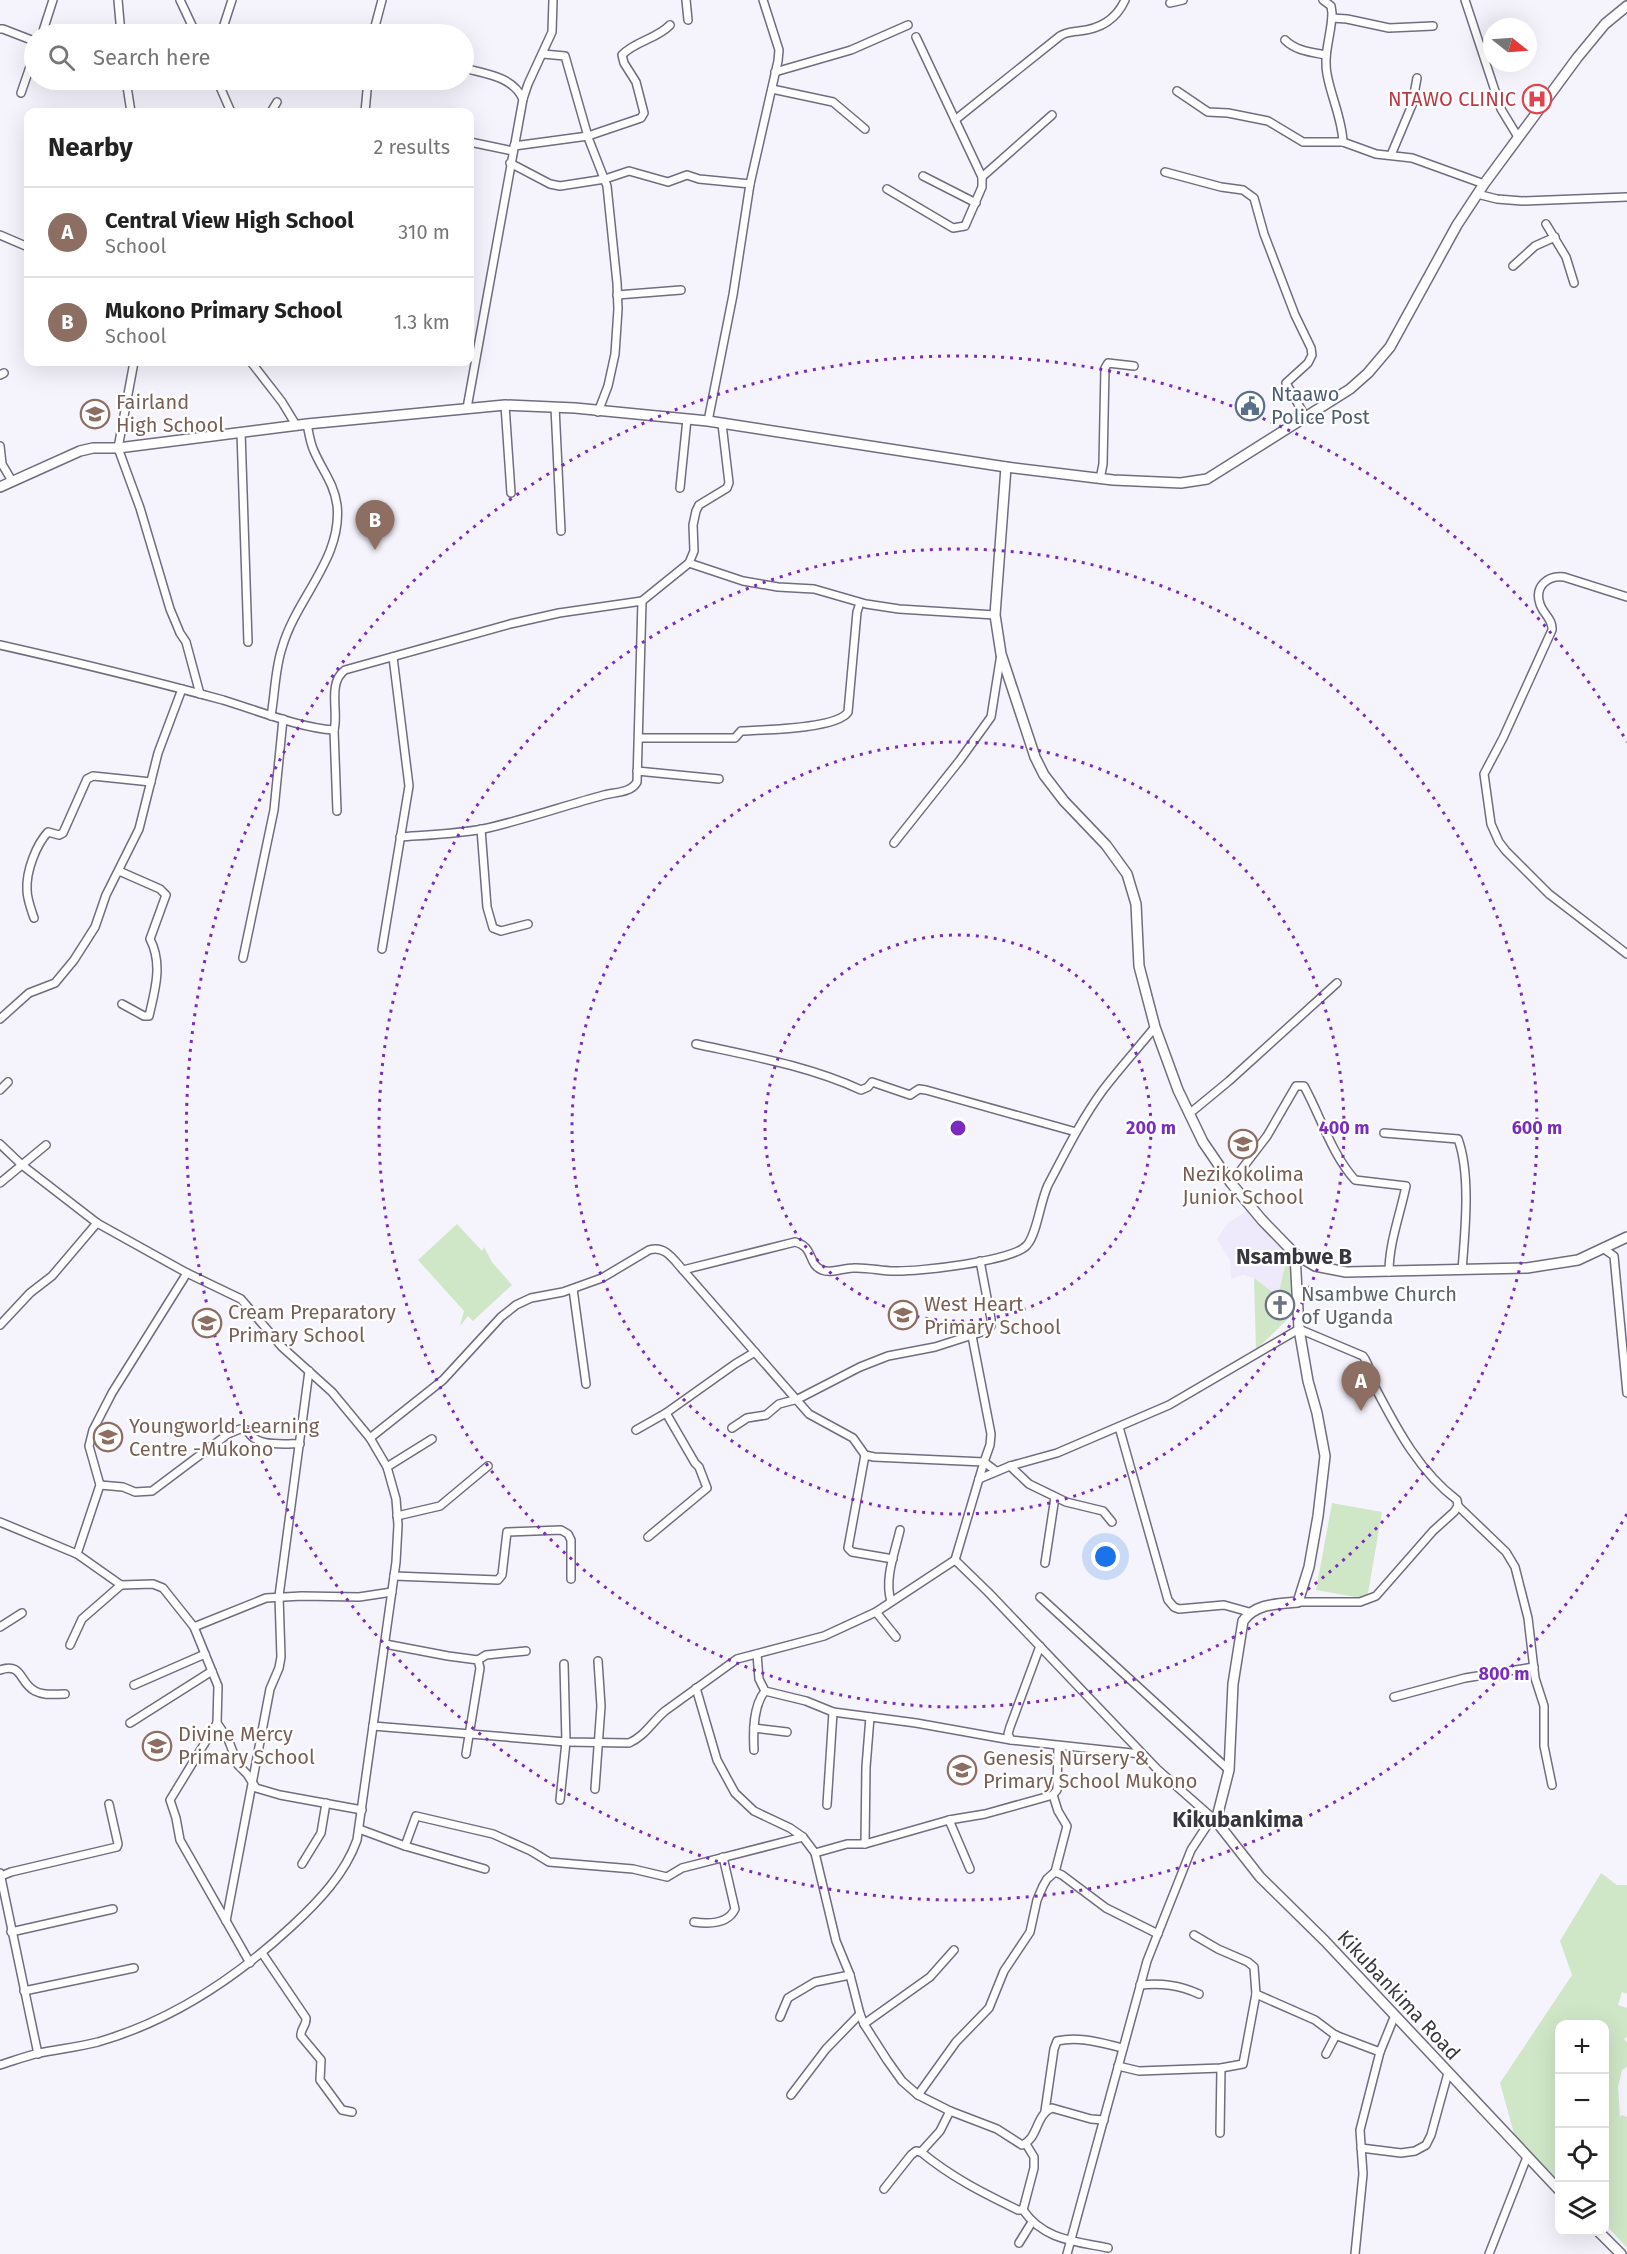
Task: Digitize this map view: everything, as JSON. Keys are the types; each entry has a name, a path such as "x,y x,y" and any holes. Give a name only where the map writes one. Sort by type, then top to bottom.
{"street":[{"path":"45,24 53,0"},
{"path":"118,0 120,24"},
{"path":"180,0 191,24"},
{"path":"224,24 232,0"},
{"path":"376,24 382,0"},
{"path":"467,408 523,99 552,32 553,0"},
{"path":"686,0 688,20"},
{"path":"708,421 733,295 750,184 779,50 763,0"},
{"path":"955,120 1060,36 1071,31 1100,26 1110,21 1119,12 1125,0"},
{"path":"1170,3 1183,0"},
{"path":"1323,0 1331,6 1332,18 1326,55 1327,75 1342,124 1343,142"},
{"path":"1465,0 1501,109 1518,137"},
{"path":"0,487 80,451 93,448 118,448 296,425 505,405 555,407 708,421 1006,467 1100,479 1181,483 1207,479 1350,388 1380,360 1457,225 1484,184 1577,58 1605,24 1627,6"},
{"path":"1332,18 1389,27 1432,26"},
{"path":"474,143 513,148 588,135 643,116 644,110 639,90 622,55 631,48 663,33 670,25"},
{"path":"776,72 851,50 908,26"},
{"path":"0,30 3,29 24,37"},
{"path":"887,189 953,228 965,226 982,187 982,177 916,37"},
{"path":"1285,40 1291,46 1303,51 1326,55"},
{"path":"543,54 565,56 588,135 605,179 611,218 618,295 618,336 608,386 598,412"},
{"path":"474,71 503,78 519,91 523,99"},
{"path":"1391,155 1412,105 1417,78"},
{"path":"21,93 24,84"},
{"path":"772,89 810,99 833,102 865,129"},
{"path":"128,90 130,108"},
{"path":"221,90 229,108"},
{"path":"365,108 367,90"},
{"path":"1177,92 1208,112 1268,121 1303,142 1343,142 1376,154 1412,158 1484,184"},
{"path":"273,108 277,102"},
{"path":"982,177 1052,115"},
{"path":"510,163 549,184 560,186 605,179 629,171 668,183 687,174 702,179 750,184"},
{"path":"1165,172 1221,187 1243,190 1254,198 1264,234 1295,315 1311,348 1312,355 1308,363 1286,383 1305,416"},
{"path":"923,176 976,203"},
{"path":"1478,194 1497,199 1522,201 1627,196"},
{"path":"1546,224 1566,257 1574,284"},
{"path":"0,235 24,245"},
{"path":"1513,266 1535,246 1554,237"},
{"path":"618,295 681,290"},
{"path":"1100,479 1103,464 1106,368 1108,363 1134,366"},
{"path":"133,366 118,448 140,508 170,609 186,642 200,694"},
{"path":"254,366 282,402 296,425"},
{"path":"505,405 511,493"},
{"path":"555,407 561,531"},
{"path":"680,488 687,419"},
{"path":"271,716 282,648 299,606 331,549 337,526 335,492 332,482 313,449 307,424"},
{"path":"337,811 334,730 336,682 339,674 345,670 500,627 559,613 642,601 689,563 694,551 693,525 696,511 699,506 727,488 729,483 722,424"},
{"path":"241,432 248,642"},
{"path":"0,446 2,464 12,481"},
{"path":"1006,467 995,615 1001,654 1028,736 1044,775 1064,801 1106,844 1127,874 1136,904 1139,966 1155,1027 1189,1114 1203,1142 1231,1183 1295,1254 1322,1268 1346,1272 1527,1268 1578,1260 1627,1237"},
{"path":"689,563 743,581 778,587 814,589 860,603 899,609 995,615"},
{"path":"1627,597 1564,577 1547,578 1542,584 1538,596 1551,622 1552,630 1484,774 1491,824 1506,851 1550,894 1627,954"},
{"path":"400,837 481,829 628,790 635,786 639,738 642,601"},
{"path":"639,738 735,738 741,731 791,729 836,722 844,718 848,712 857,612 860,603"},
{"path":"0,645 182,689 271,716 334,730"},
{"path":"894,843 991,717 996,674 1001,654"},
{"path":"382,949 408,781 393,657"},
{"path":"0,1019 29,993 55,983 63,975 95,927 99,912 139,830 158,753 182,689"},
{"path":"243,958 274,810 283,718"},
{"path":"637,771 719,779"},
{"path":"34,918 27,892 27,879 39,843 48,832 59,835 63,833 84,782 93,776 151,782"},
{"path":"481,829 487,907 493,928 501,931 528,924"},
{"path":"119,871 160,889 166,895 150,939 157,956 158,970 149,1016 144,1016 122,1004"},
{"path":"1189,1114 1337,984"},
{"path":"683,1270 795,1242 803,1244 808,1249 815,1266 830,1271 855,1268 895,1271 980,1261 1026,1248 1031,1240 1043,1196 1076,1132 1102,1091 1155,1027"},
{"path":"696,1044 804,1069 861,1090 868,1088 872,1083 910,1095 919,1089 926,1090 1076,1132"},
{"path":"0,1090 8,1082"},
{"path":"1231,1183 1267,1136 1296,1086 1304,1086 1328,1138 1347,1170 1356,1180 1406,1186 1396,1233 1390,1245 1389,1272"},
{"path":"1384,1133 1458,1139 1462,1150 1466,1204 1462,1270"},
{"path":"0,1144 22,1165 97,1223 188,1273 232,1292 241,1299 272,1336 332,1392 370,1438 387,1467 396,1498 397,1516 394,1576 359,1829 353,1852 328,1889 304,1915 250,1963 180,2009 97,2042 38,2054 0,2065"},
{"path":"0,1183 46,1145"},
{"path":"0,1325 30,1293 52,1276 97,1223"},
{"path":"370,1438 443,1380 501,1317 516,1305 531,1298 602,1278 656,1248 663,1249 683,1270 809,1414 816,1420 853,1438 865,1455 984,1462 996,1471"},
{"path":"1604,1249 1614,1256 1627,1393"},
{"path":"1295,1254 1299,1329 1325,1456 1309,1567 1298,1602"},
{"path":"732,1428 747,1418 766,1415 779,1404 798,1400 860,1367 888,1356 935,1347 988,1330 991,1326 980,1261"},
{"path":"77,1554 100,1485 89,1446 93,1430 112,1393 188,1273"},
{"path":"573,1288 586,1384"},
{"path":"979,1479 1010,1466 1057,1453 1169,1405 1299,1329"},
{"path":"1299,1329 1363,1356 1375,1387 1407,1446 1429,1474 1456,1500 1458,1506 1511,1558 1528,1618 1535,1678 1544,1706 1544,1746 1552,1785"},
{"path":"373,1726 566,1742 629,1743 648,1730 660,1715 737,1659 824,1636 876,1612 954,1560 990,1445 991,1434 972,1335"},
{"path":"636,1430 666,1413 755,1352"},
{"path":"226,1921 270,1689 281,1657 279,1596 309,1371"},
{"path":"648,1537 707,1488 700,1463 666,1413"},
{"path":"1119,1427 1168,1600 1179,1610 1224,1605 1249,1612"},
{"path":"100,1485 123,1487 135,1492 152,1491 228,1434 240,1429 247,1430 249,1435 258,1442 300,1444"},
{"path":"387,1467 432,1438"},
{"path":"865,1455 848,1548 852,1552 893,1559"},
{"path":"397,1516 440,1506 488,1466"},
{"path":"1010,1466 1029,1484 1066,1502 1103,1511 1112,1522"},
{"path":"1045,1563 1055,1497"},
{"path":"1067,2254 1147,1961 1191,1850 1214,1820 1229,1770 1236,1655 1243,1621 1249,1612 1260,1606 1298,1602 1360,1602 1376,1596 1458,1506"},
{"path":"0,1522 77,1554 121,1585 153,1584 164,1588 194,1627 218,1686 217,1723 170,1800 180,1840 250,1963"},
{"path":"394,1576 498,1580 502,1575 507,1532 561,1530 568,1534 571,1540 571,1579"},
{"path":"891,1601 888,1593 900,1530"},
{"path":"954,1560 988,1592 1141,1754 1214,1820"},
{"path":"70,1645 82,1619 121,1585"},
{"path":"194,1627 258,1600 279,1596 359,1597 392,1592"},
{"path":"1040,1597 1229,1770"},
{"path":"876,1612 896,1637"},
{"path":"0,1627 22,1613"},
{"path":"385,1644 448,1656 478,1659 486,1655 526,1651"},
{"path":"1011,1740 1008,1734 1010,1727 1040,1646"},
{"path":"134,1685 205,1654"},
{"path":"757,1654 759,1678 765,1691"},
{"path":"466,1754 480,1668 478,1659"},
{"path":"595,1789 601,1706 598,1661"},
{"path":"560,1800 566,1742 564,1664"},
{"path":"0,1670 9,1667 14,1669 33,1691 44,1695 65,1694"},
{"path":"1394,1697 1465,1678 1534,1667"},
{"path":"130,1723 212,1671"},
{"path":"696,1688 717,1760 735,1793 754,1811 790,1828 803,1837 815,1853 836,1941 850,1975 860,2014 864,2024 902,2080 918,2095 950,2111 997,2129 1022,2145 1026,2144"},
{"path":"765,1691 806,1701 833,1712 1011,1740 1141,1754"},
{"path":"754,1750 754,1728 762,1694 765,1691"},
{"path":"827,1805 833,1712"},
{"path":"865,1844 866,1767 870,1717"},
{"path":"217,1723 228,1739 238,1765 254,1786 260,1790 362,1810"},
{"path":"754,1728 787,1732"},
{"path":"815,1853 847,1844 865,1844 948,1820 985,1814 1053,1795 1057,1790 1058,1746"},
{"path":"918,2095 956,2042 989,2008 1004,1971 1030,1932 1037,1900 1047,1879 1055,1872 1067,1826 1058,1811 1053,1795"},
{"path":"302,1864 321,1833 327,1803"},
{"path":"38,2054 0,1874 117,1847 109,1804"},
{"path":"405,1846 416,1816 493,1834 549,1862 633,1869 666,1877 682,1868 803,1837"},
{"path":"948,1820 970,1869"},
{"name":"Kikubankima Road","path":"1214,1820 1260,1877 1325,1941 1555,2186"},
{"path":"359,1829 405,1846 485,1869"},
{"path":"694,1922 705,1924 721,1921 732,1915 735,1909 723,1857"},
{"path":"1055,1872 1106,1908 1158,1934"},
{"path":"11,1932 113,1909"},
{"path":"1118,2066 1139,2071 1221,2068 1243,2064 1256,1994 1254,1967 1194,1935"},
{"path":"864,2024 930,1977 954,1950"},
{"path":"262,1953 306,2018 301,2036 321,2060 320,2080 342,2110 352,2112"},
{"path":"24,1991 134,1968"},
{"path":"780,2017 788,1998 815,1982 850,1975"},
{"path":"1140,1985 1161,1983 1182,1986 1199,1994"},
{"path":"1256,1994 1315,2020 1336,2035 1380,2052"},
{"path":"791,2095 826,2049 860,2014"},
{"path":"1355,2254 1363,2174 1360,2130 1380,2052 1395,2015"},
{"path":"1326,2054 1336,2035"},
{"path":"1026,2144 1034,2134 1045,2111 1057,2041 1070,2038 1089,2040 1123,2048"},
{"path":"1220,2133 1221,2068"},
{"path":"1361,2148 1401,2153 1415,2151 1426,2145 1431,2135 1448,2073"},
{"path":"1045,2111 1058,2108 1091,2119 1104,2120"},
{"path":"921,2152 940,2131 950,2111"},
{"path":"1023,2210 1034,2168 1034,2157 1026,2144"},
{"path":"884,2189 911,2155 916,2151 921,2152 967,2185 1018,2210 1023,2210 1032,2222 1056,2237 1108,2248"},
{"path":"1489,2254 1527,2157"},
{"path":"1019,2243 1032,2222"},
{"path":"1603,2236 1621,2254"}],"shaded area":[{"path":"1248,1210 1288,1253 1278,1296 1254,1278 1243,1275 1231,1279 1230,1260 1217,1239 1228,1223"}],"green space":[{"path":"457,1224 482,1251 484,1247 492,1262 512,1285 473,1321 468,1316 460,1326 464,1311 418,1260"},
{"path":"1288,1253 1293,1259 1295,1312 1256,1350 1254,1278 1278,1296"},
{"path":"1332,1503 1382,1512 1367,1599 1316,1590"},
{"path":"1601,1873 1617,1885 1627,1885 1627,1994 1622,1992 1618,2005 1627,2008 1627,2037 1624,2039 1627,2042 1627,2067 1622,2070 1618,2087 1620,2117 1622,2115 1627,2117 1627,2248 1609,2228 1609,2020 1555,2020 1555,2176 1515,2137 1500,2083 1572,1975 1560,1941"}],"place":[{"name":"NTAWO CLINIC","path":"1537,99"},
{"name":"Ntaawo Police Post","path":"1250,406"},
{"name":"Fairland High School","path":"95,414"},
{"name":"Mukono Primary School","path":"375,550"},
{"name":"Nezikokolima Junior School","path":"1243,1144"},
{"name":"Nsambwe Church of Uganda","path":"1280,1305"},
{"name":"West Heart Primary School","path":"903,1315"},
{"name":"Cream Preparatory Primary School","path":"207,1323"},
{"name":"Central View High School","path":"1361,1411"},
{"name":"Youngworld Learning Centre -Mukono","path":"108,1437"},
{"name":"Divine Mercy Primary School","path":"157,1746"},
{"name":"Genesis Nursery & Primary School Mukono","path":"962,1770"}],"district":[{"name":"Nsambwe B","path":"1294,1256"},
{"name":"Kikubankima","path":"1238,1819"}]}
